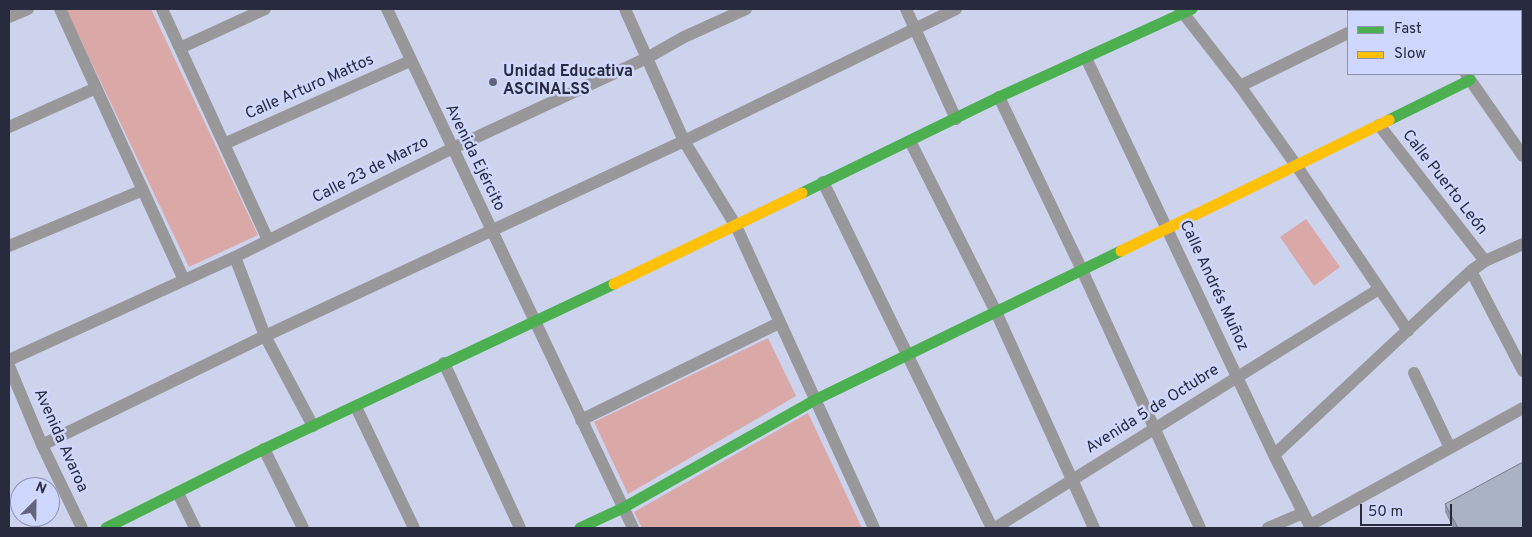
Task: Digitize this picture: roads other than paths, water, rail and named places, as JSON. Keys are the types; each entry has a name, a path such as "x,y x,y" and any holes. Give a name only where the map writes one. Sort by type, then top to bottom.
{"street":[{"path":"9,17 28,9"},
{"path":"60,9 184,280"},
{"path":"162,9 268,240"},
{"path":"180,48 265,9"},
{"name":"Avenida Ejército","path":"387,9 451,149 633,528"},
{"path":"625,9 684,141 736,226 874,528"},
{"name":"Calle 23 de Marzo","path":"9,360 235,257 451,149 647,58 684,37 746,9"},
{"path":"906,9 956,119"},
{"path":"42,445 265,336 684,141 956,9"},
{"path":"106,528 264,449 736,226 999,97 1086,58 1185,10 1296,165 1408,331"},
{"path":"1240,86 1347,33"},
{"name":"Calle Andrés Muñoz","path":"1086,58 1310,527"},
{"name":"Calle Arturo Mattos","path":"224,144 410,61"},
{"path":"580,528 623,508 815,400 1379,125 1468,77 1522,152"},
{"path":"9,126 96,88"},
{"path":"999,97 1082,270 1200,528"},
{"name":"Calle Puerto León","path":"1379,125 1485,261"},
{"path":"910,141 996,312 1094,528"},
{"path":"824,182 994,528"},
{"path":"9,246 143,190"},
{"path":"1274,455 1471,271 1485,261 1523,244"},
{"path":"235,257 265,336 313,426"},
{"path":"1471,271 1523,371"},
{"name":"Avenida 5 de Octubre","path":"994,528 1379,288"},
{"path":"581,420 780,323"},
{"path":"444,363 520,528"},
{"path":"1414,373 1450,448"},
{"name":"Avenida Avaroa","path":"10,374 82,528"},
{"path":"356,407 414,528"},
{"path":"1310,527 1523,408"},
{"path":"264,449 304,528"},
{"path":"178,493 195,528"},
{"path":"1268,528 1303,513"}],"place":[{"name":"Unidad Educativa ASCINALSS","path":"493,82"}]}
